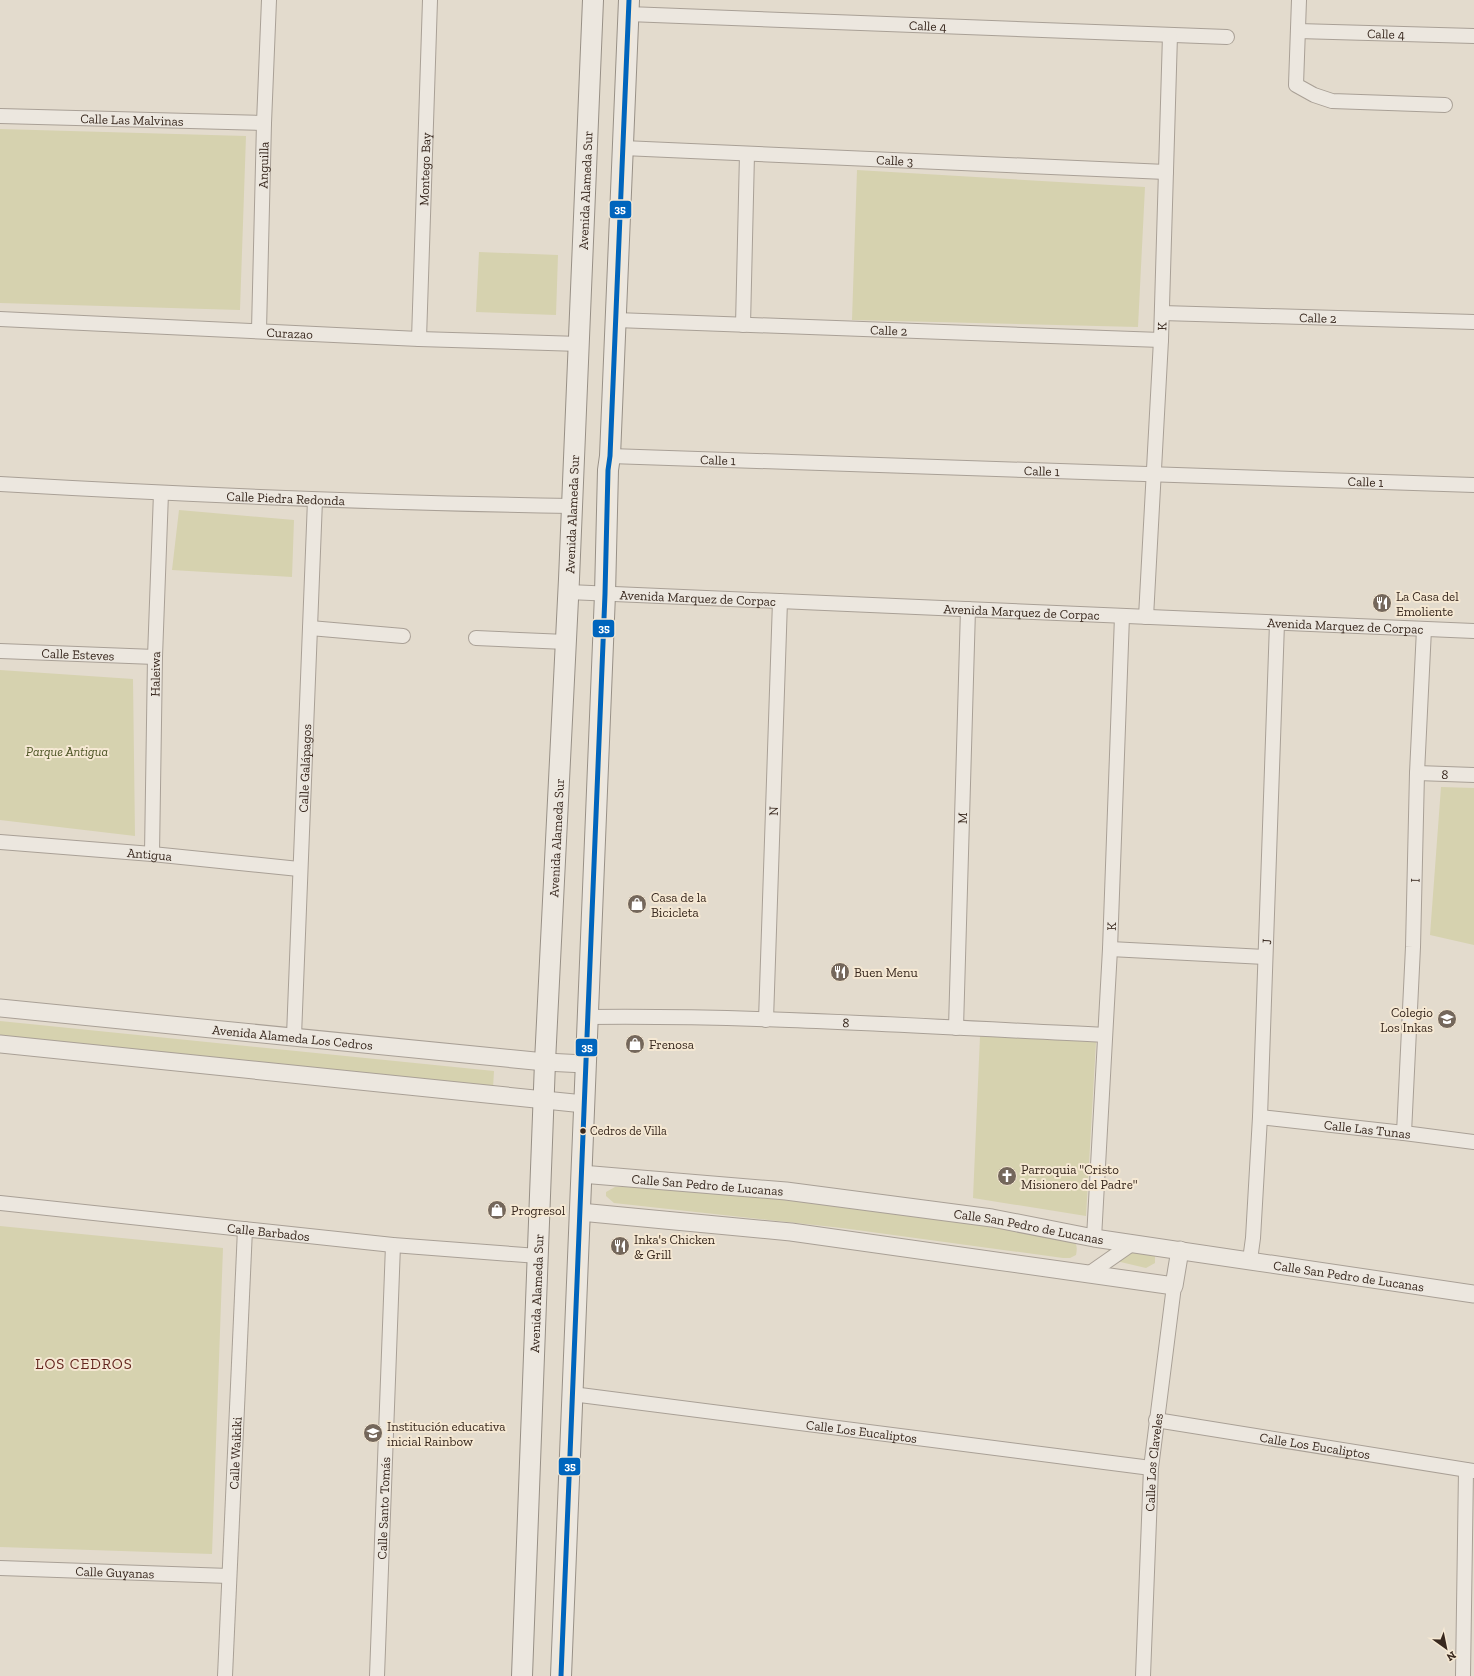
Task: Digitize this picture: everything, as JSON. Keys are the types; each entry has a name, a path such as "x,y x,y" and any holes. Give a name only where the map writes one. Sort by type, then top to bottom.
{"main road":[{"name":"Avenida Alameda Sur","path":"522,1676 543,1100 580,344 593,0"},
{"path":"561,1676 605,594 608,470 610,456 629,7"}],"street":[{"name":"Anguilla","path":"259,330 264,123 270,0"},
{"name":"Montego Bay","path":"419,338 430,0"},
{"path":"1299,0 1296,85 1314,95 1332,101 1445,105"},
{"name":"Calle 4","path":"629,7 1227,37"},
{"name":"Calle 4","path":"1298,31 1474,36"},
{"name":"K","path":"1146,617 1161,340 1170,35"},
{"name":"Calle Las Malvinas","path":"0,116 264,123"},
{"name":"Calle 3","path":"623,148 1166,172"},
{"path":"743,325 747,154"},
{"name":"Calle 2","path":"1162,313 1474,322"},
{"name":"Curazao","path":"0,319 580,344"},
{"name":"Calle 2","path":"616,320 1161,340"},
{"name":"Calle 1","path":"610,456 1154,473 1474,485"},
{"name":"Calle Piedra Redonda","path":"0,484 315,500 572,506"},
{"name":"Haleiwa","path":"152,854 155,657 161,493"},
{"name":"Calle Galápagos","path":"294,1036 299,869 315,500"},
{"name":"Avenida Marquez de Corpac","path":"568,592 1474,631"},
{"name":"N","path":"766,1020 780,601"},
{"name":"M","path":"956,1028 968,609"},
{"name":"K","path":"1094,1238 1110,949 1122,616"},
{"name":"J","path":"1250,1260 1253,1238 1260,1117 1277,623"},
{"path":"310,628 402,636"},
{"name":"I","path":"1404,1133 1413,947 1417,773 1424,628"},
{"path":"476,638 566,642"},
{"name":"Calle Esteves","path":"0,651 155,657"},
{"name":"8","path":"1417,773 1474,775"},
{"name":"Antigua","path":"0,842 152,854 299,869"},
{"path":"1110,949 1265,957"},
{"name":"Avenida Alameda Los Cedros","path":"0,1008 545,1062 585,1064"},
{"name":"8","path":"587,1018 637,1017 766,1020 1105,1035"},
{"path":"0,1044 584,1104"},
{"name":"Calle Las Tunas","path":"1260,1117 1474,1142"},
{"name":"Calle San Pedro de Lucanas","path":"581,1174 786,1191 992,1218 1094,1238 1474,1294"},
{"name":"Calle Barbados","path":"0,1203 393,1245 538,1256"},
{"path":"580,1212 791,1232 1174,1286"},
{"name":"Calle Waikiki","path":"225,1676 245,1230"},
{"path":"1090,1273 1132,1243"},
{"name":"Calle Santo Tomás","path":"377,1676 393,1245"},
{"name":"Calle Los Claveles","path":"1143,1676 1151,1468 1156,1420 1180,1250"},
{"name":"Calle Los Eucaliptos","path":"572,1394 1151,1468"},
{"name":"Calle Los Eucaliptos","path":"1156,1420 1470,1470"},
{"path":"1463,1676 1470,1470"},
{"name":"Calle Guyanas","path":"0,1568 229,1576"}],"green space":[{"path":"0,129 246,136 240,310 0,303"},
{"path":"857,170 1145,187 1138,327 852,320"},
{"path":"479,252 558,255 556,315 476,312"},
{"path":"179,510 294,520 292,577 172,570"},
{"name":"Parque Antigua","path":"0,670 133,679 135,836 0,820"},
{"path":"1441,787 1474,788 1474,945 1430,935"},
{"path":"0,1021 494,1071 493,1088 0,1039"},
{"path":"980,1036 1096,1042 1086,1216 973,1198"},
{"path":"631,1186 838,1205 1061,1235 1074,1242 1077,1250 1076,1255 1070,1258 1063,1258 842,1228 614,1203 606,1196 606,1192 615,1187"},
{"path":"0,1226 223,1248 212,1554 0,1547"},
{"path":"1110,1247 1155,1255 1155,1263 1146,1268 1112,1260 1106,1254"}],"transit line":[{"name":"35","path":"561,1676 605,594 608,470 610,456 629,0"}],"place":[{"name":"La Casa del Emoliente","path":"1382,603"},
{"name":"Casa de la Bicicleta","path":"637,904"},
{"name":"Buen Menu","path":"840,972"},
{"name":"Colegio Los Inkas","path":"1447,1019"},
{"name":"Frenosa","path":"635,1044"},
{"name":"Cedros de Villa","path":"583,1131"},
{"name":"Parroquia \"Cristo Misionero del Padre\"","path":"1007,1176"},
{"name":"Progresol","path":"497,1210"},
{"name":"Inka's Chicken & Grill","path":"620,1246"},
{"name":"Institución educativa inicial Rainbow","path":"373,1433"}],"district":[{"name":"LOS CEDROS","path":"84,1364"}]}
